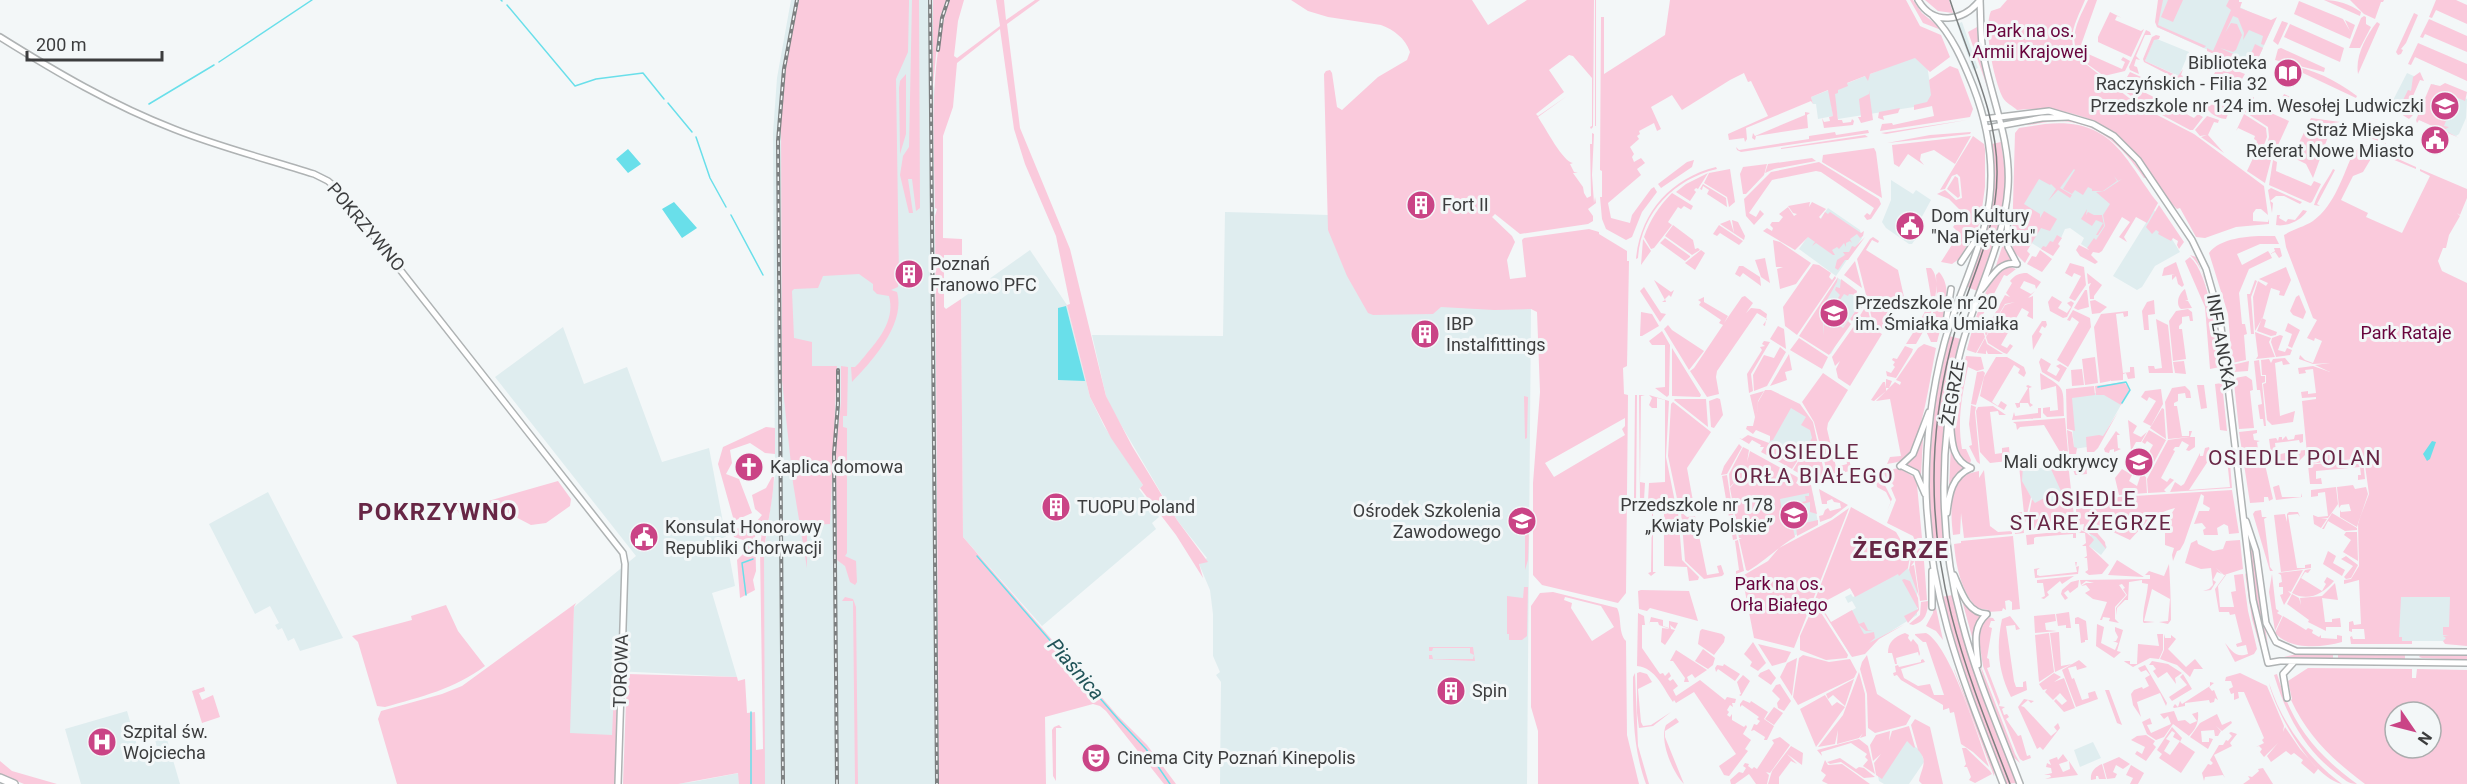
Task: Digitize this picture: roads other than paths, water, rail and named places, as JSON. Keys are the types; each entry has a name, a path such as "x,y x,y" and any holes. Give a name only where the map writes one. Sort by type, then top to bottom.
{"main road":[{"path":"0,778 14,784"}],"street":[{"name":"ŻEGRZE","path":"1918,0 1944,27 1964,64 1987,128 1991,178 1986,219 1944,345 1933,402 1928,445 1927,497 1932,564 1942,615 1960,672 2002,784"},
{"name":"ŻEGRZE","path":"1980,0 1983,52 2002,125 2008,175 2006,206 1998,242 1978,294 1960,353 1948,410 1943,480 1951,565 1961,621 1978,674 2020,784"},
{"path":"1933,16 1946,19 1960,17 1971,11 1980,0"},
{"name":"POKRZYWNO","path":"0,37 79,85 154,121 314,174 333,184 625,557"},
{"name":"INFLANCKA","path":"1984,119 2049,111 2101,128 2127,147 2178,218 2202,260 2220,318 2254,608 2268,663 2296,661"},
{"name":"INFLANCKA","path":"1987,128 2042,118 2072,117"},
{"path":"1978,294 2001,266 2017,264 2008,247 2006,206"},
{"path":"1961,262 1986,219"},
{"path":"1944,345 1951,290"},
{"path":"1927,497 1916,474 1908,467 1900,466 1909,460 1915,451 1933,402"},
{"path":"1946,523 1953,485 1960,475 1971,468 1961,463 1955,456 1948,410"},
{"name":"INFLANCKA","path":"2244,516 2256,551 2266,623 2276,642 2296,651 2467,652"},
{"name":"TOROWA","path":"618,784 625,557"},
{"path":"1932,564 1932,607"},
{"path":"1951,565 1969,606 1976,612 1987,614 1980,621 1976,632 1978,674"},
{"path":"1948,651 1960,672"},
{"path":"2287,698 2283,674 2296,661 2467,663"}],"water":[{"path":"628,149 641,164 628,173 616,159"},
{"path":"674,202 697,228 682,238 662,209"},
{"path":"1066,306 1085,381 1058,380 1058,308"},
{"path":"2432,441 2436,442 2430,459 2427,461 2423,454"}],"waterway":[{"path":"219,62 312,0"},
{"path":"507,5 575,86 596,79 643,73 664,99"},
{"path":"149,104 214,65"},
{"path":"668,103 692,132"},
{"path":"696,137 710,178 726,207"},
{"path":"731,215 763,275"},
{"path":"2098,387 2126,382 2130,390 2122,403"},
{"name":"Piaśnica","path":"977,556 1146,749 1170,784"},
{"path":"746,595 742,563 753,559"},
{"path":"751,712 751,784"}],"tram line":[{"path":"1950,0 1981,86 1993,129 1997,174 1989,230 1954,334 1940,398 1935,447 1934,493 1937,537 1943,579 1964,660 2010,784"}],"railway":[{"path":"783,784 778,141 784,69 797,0"},
{"path":"930,0 937,784"},
{"path":"938,50 942,18 948,0"},
{"path":"837,784 834,454 838,370"}],"place":[{"name":"Biblioteka Raczyńskich - Filia 32","path":"2288,73"},
{"name":"Przedszkole nr 124 im. Wesołej Ludwiczki","path":"2445,106"},
{"name":"Straż Miejska Referat Nowe Miasto","path":"2435,140"},
{"name":"Fort II","path":"1421,205"},
{"name":"Dom Kultury \"Na Pięterku\"","path":"1910,226"},
{"name":"Poznań Franowo PFC","path":"909,274"},
{"name":"Przedszkole nr 20 im. Śmiałka Umiałka","path":"1834,313"},
{"name":"IBP Instalfittings","path":"1425,334"},
{"name":"Mali odkrywcy","path":"2139,462"},
{"name":"Kaplica domowa","path":"749,467"},
{"name":"TUOPU Poland","path":"1056,507"},
{"name":"Przedszkole nr 178 „Kwiaty Polskie”","path":"1794,515"},
{"name":"Ośrodek Szkolenia Zawodowego","path":"1522,521"},
{"name":"Konsulat Honorowy Republiki Chorwacji","path":"644,537"},
{"name":"Spin","path":"1451,691"},
{"name":"Szpital św. Wojciecha","path":"102,742"},
{"name":"Cinema City Poznań Kinepolis","path":"1096,758"}],"district":[{"name":"OSIEDLE POLAN","path":"2295,458"},
{"name":"OSIEDLE ORŁA BIAŁEGO","path":"1814,464"},
{"name":"OSIEDLE STARE ŻEGRZE","path":"2091,511"},
{"name":"POKRZYWNO","path":"438,512"},
{"name":"ŻEGRZE","path":"1901,550"}],"park label":[{"name":"Park na os. Armii Krajowej","path":"2030,42"},
{"name":"Park Rataje","path":"2406,333"},
{"name":"Park na os. Orła Białego","path":"1779,594"}]}
